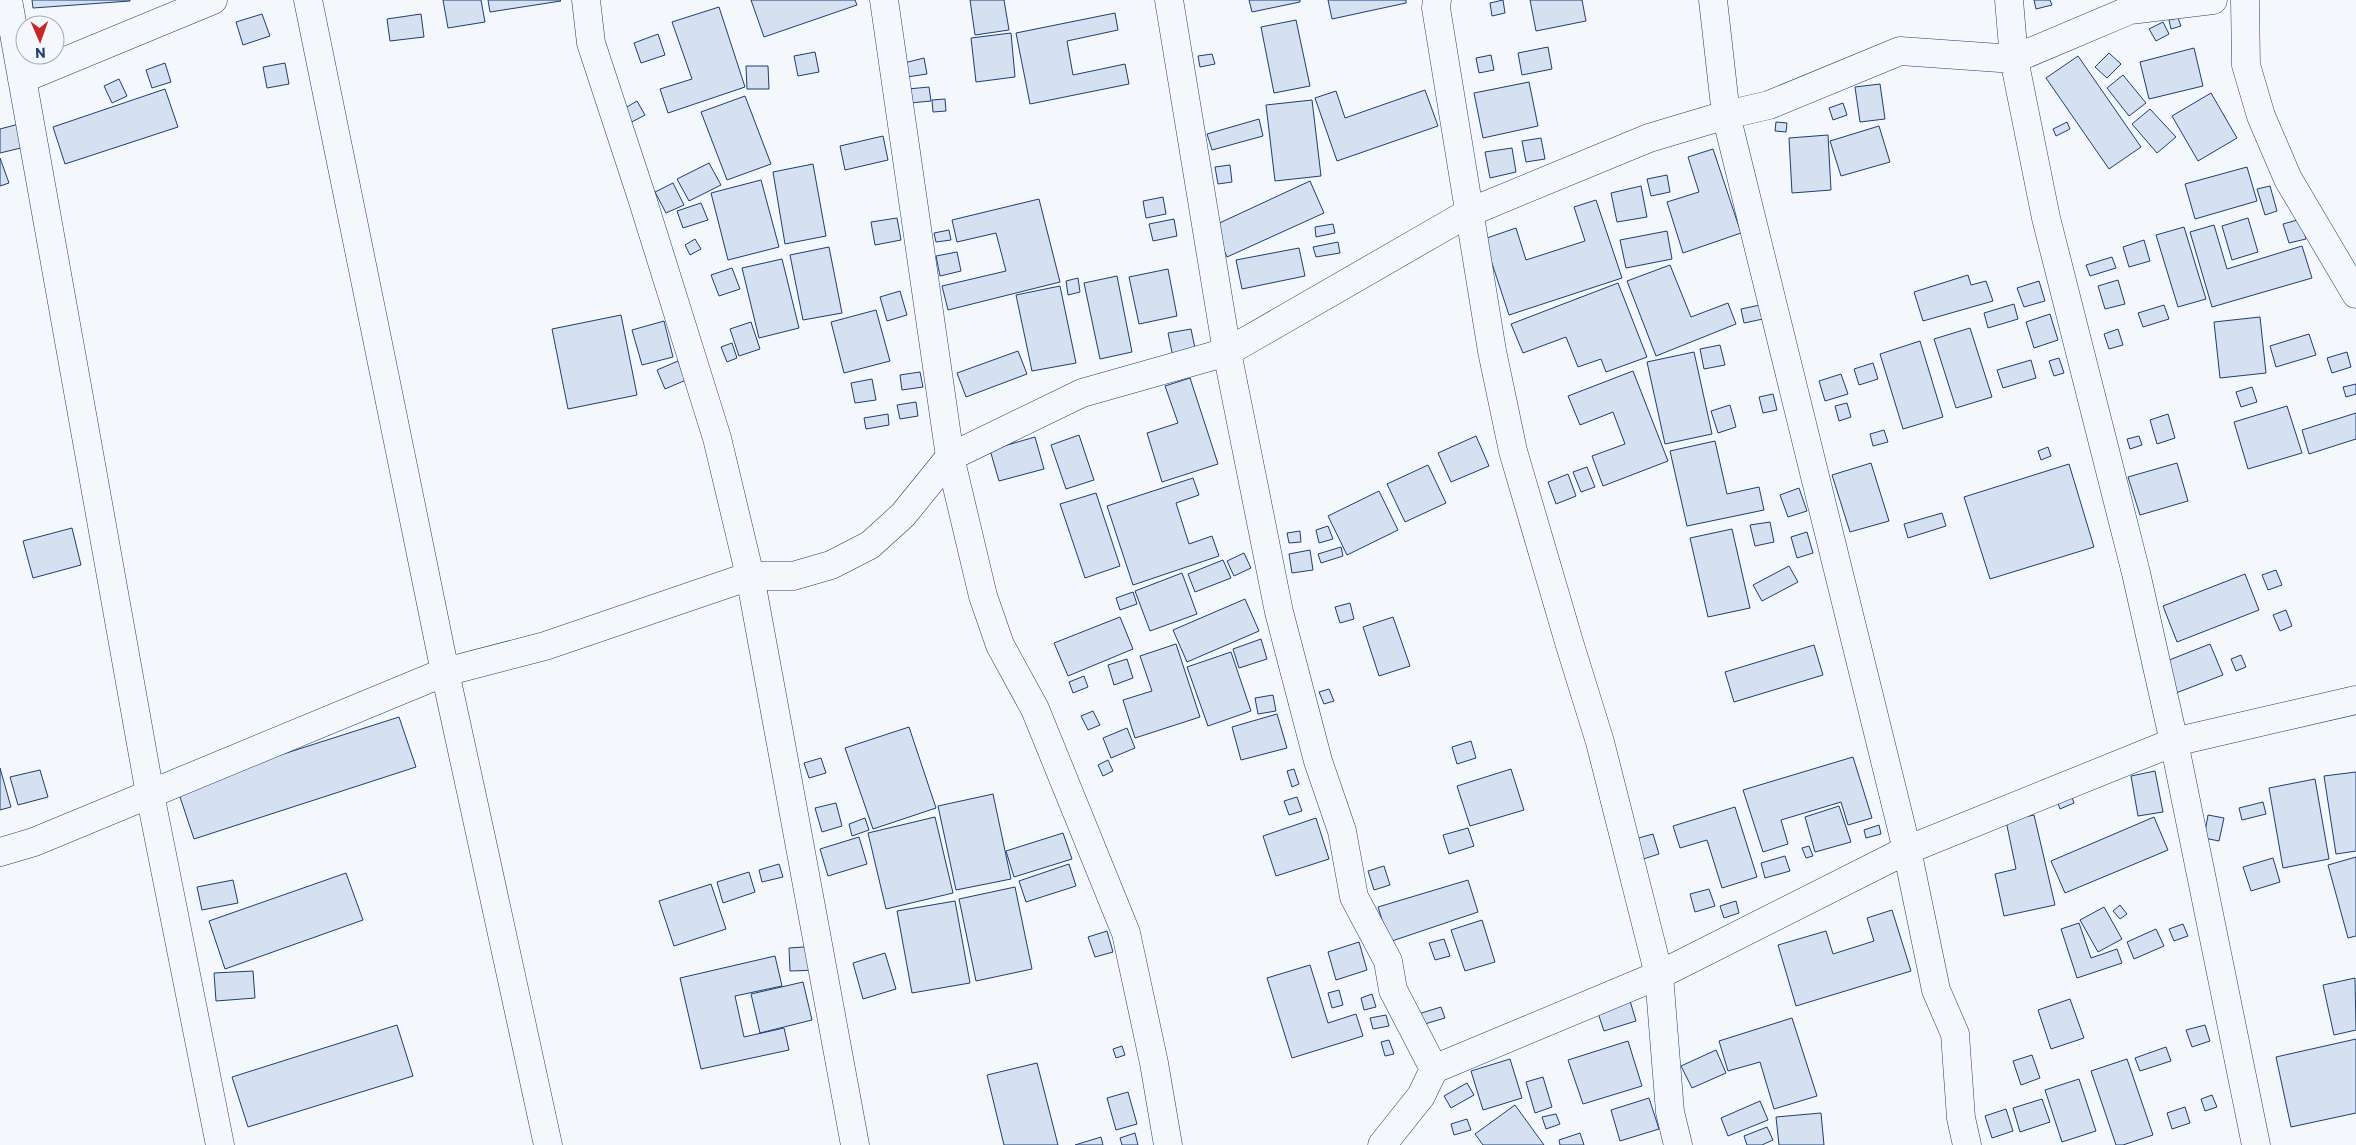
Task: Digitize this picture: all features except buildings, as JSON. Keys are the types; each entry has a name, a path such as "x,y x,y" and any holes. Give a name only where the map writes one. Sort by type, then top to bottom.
{"street":[{"path":"8,0 150,794 220,1145"},
{"path":"22,79 213,0"},
{"path":"308,0 445,672 548,1145"},
{"path":"586,0 591,42 717,438 750,576 855,1145"},
{"path":"884,0 950,457 983,596 1000,645 1035,709 1126,933 1154,1062 1168,1145"},
{"path":"1169,0 1226,352 1279,612 1318,761 1342,831 1354,897 1388,961 1393,990 1434,1069"},
{"path":"1437,0 1436,8 1449,93 1492,351 1513,451 1600,742 1659,975 1670,1112 1678,1145"},
{"path":"1713,0 1726,115 1907,850 1936,990 1955,1034 1962,1118 1967,1145"},
{"path":"2008,0 2014,59 2046,218 2136,572 2174,742 2256,1145"},
{"path":"0,852 34,842 445,672 545,646 750,576 793,576 831,564 870,545 903,515 950,457 1082,393 1226,352 1470,212 1649,138 1726,115 1769,105 1900,51 2014,59 2130,10 2213,0"},
{"path":"2245,0 2246,65 2261,116 2288,179 2356,294"},
{"path":"1382,1145 1421,1096 1434,1069 1659,975 1907,850 2174,742 2356,700"}]}
